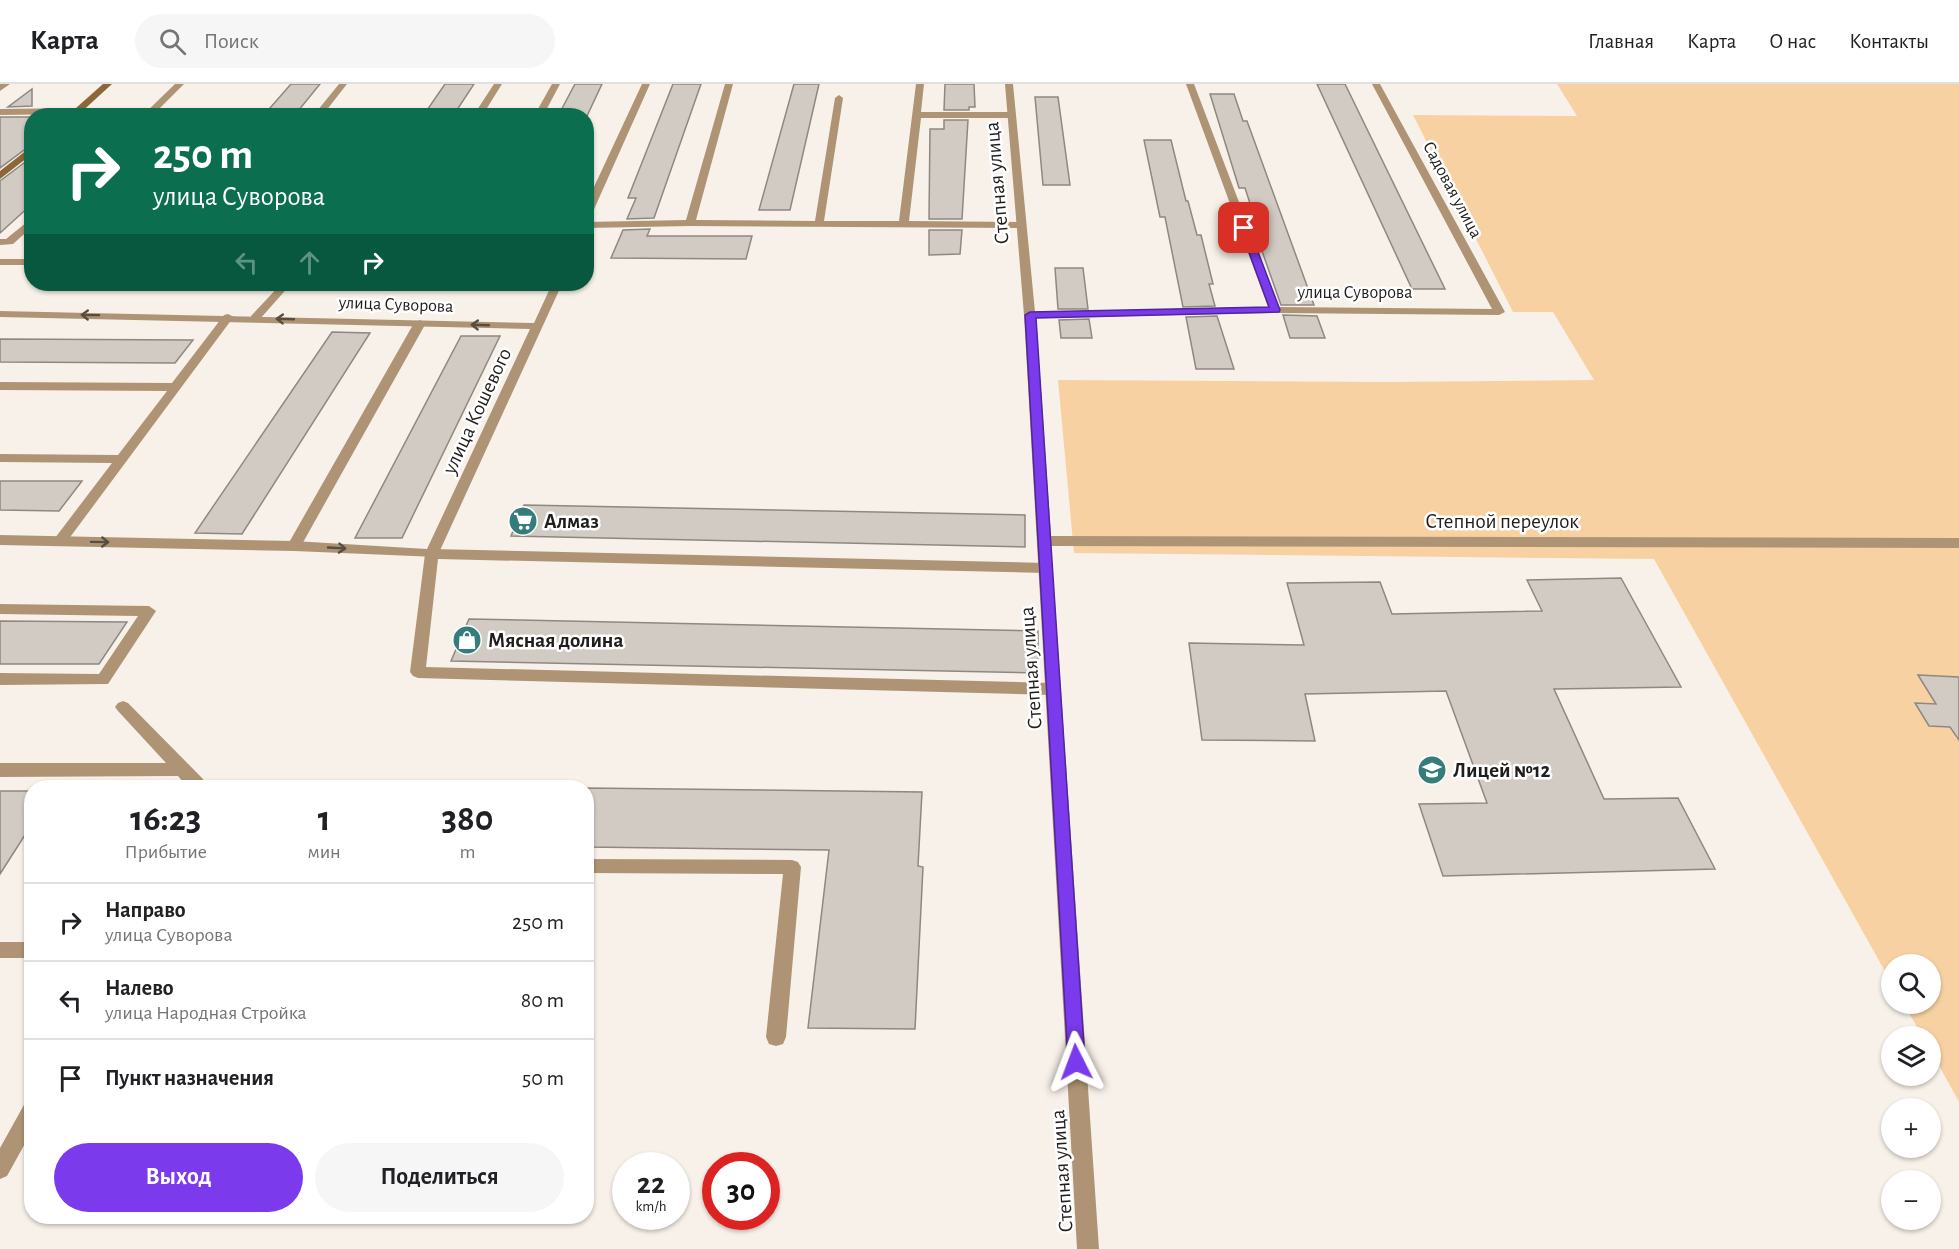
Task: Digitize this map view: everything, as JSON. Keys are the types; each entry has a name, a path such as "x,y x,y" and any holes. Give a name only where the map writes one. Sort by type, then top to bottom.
{"street":[{"path":"0,88 6,84"},
{"path":"80,108 108,84"},
{"path":"154,108 180,84"},
{"path":"324,108 343,84"},
{"path":"482,108 498,84"},
{"path":"542,108 556,84"},
{"path":"594,198 646,84"},
{"path":"690,223 729,84"},
{"path":"904,224 920,84"},
{"name":"Степная улица","path":"1009,84 1030,315 1088,1249"},
{"path":"1190,84 1275,310"},
{"name":"Садовая улица","path":"1376,84 1499,312"},
{"path":"819,224 839,98"},
{"path":"0,112 24,112"},
{"path":"916,116 1012,115"},
{"path":"0,176 24,156"},
{"path":"594,225 690,223 1021,225"},
{"path":"0,242 9,242 24,228"},
{"path":"0,262 24,262"},
{"path":"255,318 280,291"},
{"name":"улица Кошевого","path":"554,291 432,554 418,672 1053,689"},
{"name":"улица Суворова","path":"1030,315 1275,310 1499,312"},
{"name":"улица Суворова","path":"0,314 228,317 538,326"},
{"path":"60,541 228,317"},
{"path":"294,546 420,323"},
{"path":"0,386 176,387"},
{"path":"0,458 122,459"},
{"path":"0,540 294,546 432,554 1046,568"},
{"name":"Степной переулок","path":"1044,541 1959,543"},
{"path":"0,609 148,611 103,680 0,679"},
{"path":"123,707 193,780"},
{"path":"0,770 182,769"},
{"path":"594,866 792,867 776,1037"},
{"path":"0,950 24,951"},
{"path":"0,1169 24,1125"}],"shaded area":[{"path":"1557,84 1959,84 1959,1102 1941,1069 1941,1026 1916,1026 1910,1014 1941,1014 1941,954 1881,954 1881,964 1654,559 1074,553 1058,380 1384,382 1594,380 1553,312 1513,312 1413,115 1577,116"}],"building":[{"path":"291,84 320,84 300,108 270,108"},
{"path":"445,84 474,84 458,108 428,108"},
{"path":"575,84 602,84 591,108 562,108"},
{"path":"673,84 701,84 654,218 627,219 636,198 628,198"},
{"path":"794,84 819,84 790,210 759,210"},
{"path":"945,84 974,84 975,107 969,107 969,110 944,110"},
{"path":"1317,84 1345,84 1445,289 1412,289"},
{"path":"32,89 32,106 8,107"},
{"path":"1210,94 1234,94 1243,121 1247,121 1314,305 1281,305 1256,234 1260,234 1245,188 1239,188"},
{"path":"1035,97 1058,97 1070,185 1043,185"},
{"path":"0,117 24,117 24,150 0,168"},
{"path":"944,120 968,120 962,219 929,219 930,129 944,129"},
{"path":"1144,140 1171,140 1186,201 1188,201 1197,235 1201,235 1213,284 1209,284 1215,306 1183,307 1165,217 1160,217"},
{"path":"24,163 24,211 0,233 0,181"},
{"path":"650,229 647,236 752,236 746,259 611,258 623,230"},
{"path":"929,230 962,230 960,254 929,255"},
{"path":"1055,268 1083,268 1088,309 1058,309"},
{"path":"1283,315 1317,316 1325,338 1290,338"},
{"path":"1217,316 1234,369 1196,369 1186,317"},
{"path":"1089,319 1092,338 1061,338 1059,320"},
{"path":"332,332 370,333 242,534 195,533"},
{"path":"461,336 500,336 402,538 355,538"},
{"path":"0,339 193,340 175,363 0,362"},
{"path":"0,481 82,481 59,511 0,510"},
{"path":"524,505 1025,515 1025,547 511,536"},
{"path":"1621,578 1681,687 1554,689 1604,799 1678,798 1715,869 1443,876 1419,804 1487,803 1446,691 1305,694 1315,741 1202,740 1189,643 1304,645 1287,583 1380,582 1392,614 1542,611 1527,580"},
{"path":"469,619 1038,631 1038,673 451,661"},
{"path":"0,621 127,622 99,664 0,664"},
{"path":"1918,675 1959,677 1959,740 1950,727 1929,726 1915,703 1936,704"},
{"path":"594,788 922,792 918,866 923,867 915,1029 808,1028 829,850 594,847"},
{"path":"0,791 24,791 24,836 0,874"}],"place":[{"name":"Алмаз","path":"523,521"},
{"name":"Мясная долина","path":"467,640"},
{"name":"Лицей №12","path":"1432,770"}],"route":[{"path":"1076,1062 1030,315 1275,310 1244,228"}]}
